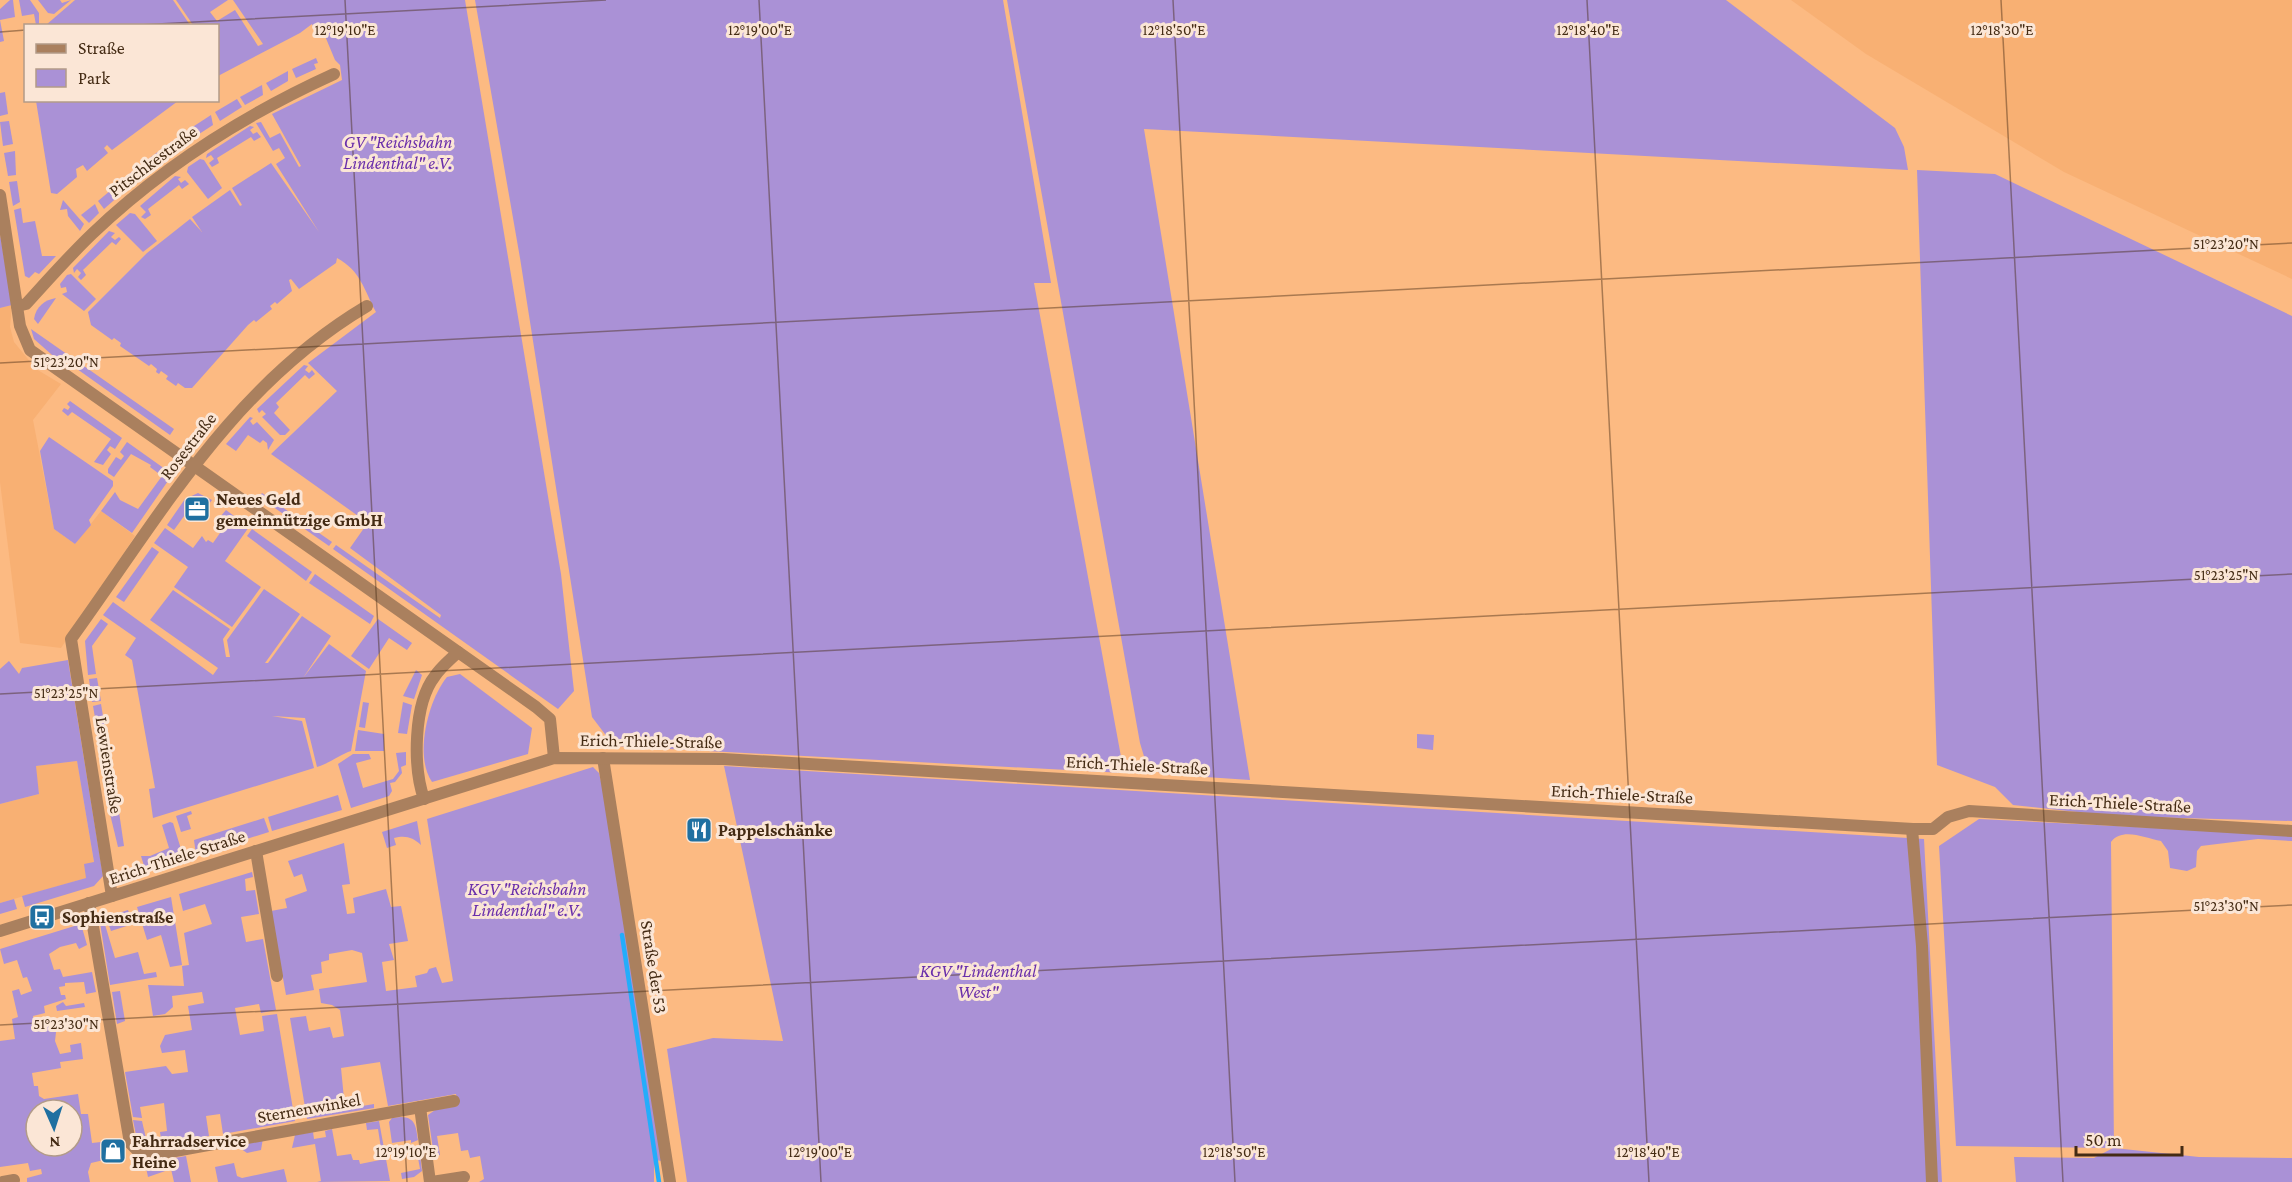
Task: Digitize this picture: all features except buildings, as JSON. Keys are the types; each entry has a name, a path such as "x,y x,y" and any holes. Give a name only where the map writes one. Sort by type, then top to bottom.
{"street":[{"name":"Pitschkestraße","path":"17,306 26,304 90,235 189,154 259,110 334,74"},
{"path":"0,195 20,327 25,343 33,353 550,719 554,758"},
{"name":"Rosestraße","path":"71,639 194,465 250,399 322,336 367,306"},
{"name":"Lewienstraße","path":"71,639 112,897"},
{"path":"424,799 417,777 423,704 434,676 458,652"},
{"name":"Erich-Thiele-Straße","path":"0,932 554,758 735,760 1912,829 1933,829 1948,817 1969,811 2292,831"},
{"name":"Straße der 53","path":"603,758 670,1182"},
{"path":"1912,829 1922,946 1932,1182"},
{"path":"256,851 277,976"},
{"name":"Sternenwinkel","path":"89,903 130,1143 142,1155 153,1155 454,1101"},
{"path":"420,1107 431,1182 464,1177"}],"shaded area":[{"path":"1791,0 2292,0 2292,279 2064,172 1866,54"},
{"path":"12,305 10,327 14,342 36,369 61,384 33,420 54,529 75,544 101,511 135,536 61,648 20,643 0,482 0,308"},
{"path":"77,761 94,863 86,878 0,903 0,804 39,794 35,766"}],"green space":[{"path":"13,0 15,17 0,20 0,9"},
{"path":"19,0 30,0 39,13 39,24 36,24 34,14 22,16"},
{"path":"38,0 60,0 62,3 71,0 54,14 48,13"},
{"path":"75,0 173,0 189,24 47,24"},
{"name":"GV \"Reichsbahn Lindenthal\" e.V.","path":"176,0 228,0 210,12 217,21 235,10 258,46 263,44 233,0 465,0 561,574 574,691 558,709 333,549 336,545 440,618 441,615 350,548 369,521 363,516 361,518 271,454 337,391 308,363 376,312 357,275 345,263 337,258 336,263 299,289 291,279 289,280 292,291 277,304 275,302 270,306 272,309 256,322 254,320 248,325 192,388 185,388 178,383 176,386 166,379 168,376 161,371 159,374 151,364 149,366 120,346 121,343 114,338 112,340 91,325 88,312 147,253 190,219 202,232 192,217 230,190 240,206 242,205 232,188 271,163 319,232 276,164 285,158 279,148 273,151 256,123 261,122 270,138 280,133 299,167 301,166 272,114 342,80 340,65 335,60 320,24 313,27 312,24 300,33 219,75 219,24 192,24"},
{"path":"475,0 1003,0 1051,283 1034,283 1124,773 614,746 592,717 520,258"},
{"path":"1007,0 1726,0 1895,128 1904,147 1908,170 1144,129 1250,780 1161,774 1146,763 1140,743"},
{"path":"0,20 4,41 0,42"},
{"path":"316,58 318,63 314,64 316,69 296,78 292,69"},
{"path":"288,71 288,81 271,91 266,83"},
{"path":"262,85 263,95 245,105 240,97"},
{"path":"5,92 8,114 0,116 0,93"},
{"path":"237,99 242,107 220,121 215,112"},
{"path":"36,102 177,102 112,150 107,145 104,148 108,153 87,171 83,165 76,169 77,177 57,194 51,193"},
{"path":"211,115 213,125 196,136 191,128"},
{"path":"9,121 13,144 3,146 0,122"},
{"path":"250,126 254,127 250,130 253,134 257,132 261,137 254,141 251,137 217,158 219,163 212,167 209,163 214,159 211,155 206,158 207,154"},
{"path":"188,130 191,141 172,154 166,146"},
{"path":"163,148 166,158 149,171 143,163"},
{"path":"15,151 16,175 8,176 4,153"},
{"path":"200,159 204,160 222,188 208,199 187,172 188,167"},
{"path":"140,165 143,175 126,189 120,182"},
{"path":"1917,170 1995,174 2292,316 2292,821 2113,816 2013,805 1995,787 1937,765"},
{"path":"175,176 181,177 178,179 181,183 185,180 189,184 182,189 179,185 148,209 151,215 145,219 141,217 146,212 140,206"},
{"path":"17,181 20,202 13,206 9,182"},
{"path":"117,185 121,194 104,209 98,201"},
{"path":"63,200 84,224 80,231 68,216 67,209 60,210"},
{"path":"95,204 99,213 89,223 81,215"},
{"path":"21,208 23,223 35,221 42,256 56,256 39,274 35,272 29,278 25,276 14,210"},
{"path":"130,213 135,214 157,241 143,252 116,225"},
{"path":"109,231 115,233 111,237 115,240 119,237 121,239 116,245 112,242 83,270 86,275 81,280 78,277 81,273 77,269 74,273 73,268"},
{"path":"0,234 12,305 0,308"},
{"path":"71,274 96,299 84,311 62,294 67,292 66,287 61,288 60,284 67,275"},
{"path":"56,298 38,324 34,319 39,307 48,300"},
{"path":"31,329 174,429 170,435 63,359 60,362 34,339"},
{"path":"304,365 308,366 305,370 309,373 312,370 315,374 309,379 305,375 276,403 279,407 274,413 290,430 285,435 280,435 262,417 266,414 262,410 259,413 257,409"},
{"path":"70,401 122,438 115,449 110,446 107,450 111,454 103,465 94,462 111,439 72,412 68,416 62,411 64,408 68,410 70,407 67,404"},
{"path":"250,417 253,418 250,421 253,425 257,422 274,440 268,450 267,443 263,440 260,443 248,435 236,451 226,444"},
{"path":"49,437 113,481 113,486 89,520 91,525 75,544 54,529 40,451"},
{"path":"127,442 165,469 170,478 132,533 101,511 115,492 120,500 138,509 162,476 150,467 151,465 131,454 114,477 108,473 116,457 121,460 124,456 120,452"},
{"path":"198,493 212,500 206,508 201,504 192,505 174,530 167,525 185,499"},
{"path":"262,493 295,516 292,520 259,497"},
{"path":"226,510 249,527 225,561 261,587 232,627 174,587 188,567 154,543 165,528 193,548 202,536 206,542 208,540 213,543 227,523 220,517"},
{"path":"299,519 332,542 329,546 296,523"},
{"path":"252,529 312,572 306,581 247,536"},
{"path":"152,547 159,552 124,602 116,597"},
{"path":"315,574 374,616 370,624 309,583"},
{"path":"264,589 300,614 265,663 268,663 302,616 331,636 303,678 329,644 366,671 351,751 317,767 305,718 272,716 302,721 314,768 153,818 149,789 155,788 132,660 125,655 136,638 103,615 113,602 213,675 218,668 150,620 173,590 230,629 223,639 226,657 230,657 227,640"},
{"path":"101,619 108,624 92,646 96,674 88,675 85,641"},
{"path":"378,619 412,643 407,650 389,638 369,669 351,656"},
{"path":"68,660 103,876 94,886 25,907 22,896 86,878 84,864 94,862 77,761 36,766 39,794 0,804 0,669 9,661 19,674 22,668"},
{"path":"416,670 422,675 414,699 403,696"},
{"path":"460,674 532,728 528,754 432,782 424,758 429,713 447,677"},
{"path":"97,678 101,701 92,702 89,679"},
{"path":"363,702 369,703 365,728 359,727"},
{"path":"403,702 412,705 407,734 398,733"},
{"path":"101,704 105,728 97,729 93,706"},
{"path":"358,730 384,734 384,751 355,751"},
{"path":"106,731 110,755 101,756 97,733"},
{"path":"1417,734 1434,735 1433,750 1417,748"},
{"path":"406,752 406,765 401,767 402,773 395,782 390,783 392,791 389,796 351,808 338,764 353,754 369,754 371,759 356,763 363,788 393,779 399,771 396,753"},
{"path":"110,759 114,782 105,783 102,760"},
{"name":"KGV \"Lindenthal West\"","path":"724,766 1924,839 1942,1182 687,1182 667,1049 713,1038 783,1041"},
{"name":"KGV \"Reichsbahn Lindenthal\" e.V.","path":"593,767 599,773 603,790 662,1161 654,1160 654,1182 479,1182 484,1179 480,1156 470,1158 468,1150 461,1151 458,1133 437,1136 440,1155 434,1156 428,1115 435,1110 458,1106 456,1094 388,1106 380,1062 341,1068 345,1109 374,1104 374,1108 307,1119 290,1018 306,1016 309,1031 330,1027 333,1038 344,1036 340,1010 332,1005 321,1003 319,989 367,982 362,953 352,950 329,954 329,960 321,962 322,973 311,975 314,990 286,995 271,911 287,908 285,899 307,891 302,874 294,877 288,861 344,843 350,884 342,885 347,914 355,913 353,898 386,889 391,907 401,906 408,941 389,944 394,960 382,962 386,991 417,987 415,976 427,973 429,969 436,967 442,983 453,981 427,819"},
{"path":"115,785 118,808 110,810 106,787"},
{"path":"338,795 342,810 272,831 268,817"},
{"path":"191,811 192,814 187,816 191,829 181,832 176,816"},
{"path":"119,812 124,846 118,847 110,814"},
{"path":"264,818 269,832 196,855 194,840"},
{"path":"1979,819 2292,835 2292,841 2258,839 2201,846 2197,851 2196,867 2187,871 2170,868 2168,851 2161,841 2127,834 2111,842 2114,1148 2199,1157 2292,1158 2292,1182 2016,1182 2014,1157 2094,1158 2113,1148 1956,1146 1939,846"},
{"path":"417,821 421,845 412,838 402,837 394,838 396,845 387,848 382,832"},
{"path":"173,823 184,859 145,869 141,856 150,856 169,848 162,825"},
{"path":"252,872 253,877 245,879 246,891 255,890 259,914 241,917 246,942 263,939 276,1010 261,1013 259,1004 235,1008 240,1035 264,1031 262,1016 277,1014 295,1121 223,1134 220,1114 206,1116 209,1136 162,1145 160,1132 167,1131 164,1103 140,1107 142,1118 133,1117 125,1072 166,1066 172,1074 188,1072 185,1050 162,1053 160,1046 165,1035 192,1030 188,1006 204,1003 202,992 172,996 173,1007 165,1014 153,1016 148,985 184,986 182,966 189,965 184,933 212,924 205,904 183,911 179,894"},
{"path":"171,897 182,965 170,967 161,935 147,940 137,907"},
{"path":"14,899 17,909 0,914 0,903"},
{"path":"128,910 133,924 111,931 106,917"},
{"path":"103,918 115,958 138,952 144,974 156,972 157,977 110,985 100,923"},
{"path":"81,924 87,945 79,949 76,943 60,947 49,954 54,970 60,969 63,977 92,972 96,992 86,994 84,982 65,983 65,986 59,987 61,995 65,995 66,999 44,1006 45,1013 33,1016 34,1021 42,1020 43,1023 53,1020 57,1024 55,1041 60,1054 71,1052 70,1045 81,1043 83,1059 60,1062 61,1068 32,1073 34,1086 38,1086 39,1096 42,1098 24,1098 24,1158 84,1158 84,1114 88,1114 92,1143 101,1142 104,1160 91,1163 88,1172 90,1182 27,1182 27,1178 42,1174 41,1169 30,1171 28,1163 0,1167 0,1041 15,1039 12,1019 18,1017 12,991 19,989 21,995 32,991 27,977 23,978 17,960 4,964 0,949"},
{"path":"120,991 125,1021 117,1024 112,992"},
{"path":"63,1002 66,1006 84,1003 85,1007 57,1011 56,1006"},
{"path":"78,1094 79,1098 51,1098"},
{"path":"401,1117 412,1121 416,1127 418,1140 411,1143 411,1140 392,1143 389,1122 392,1118"},
{"path":"133,1120 142,1121 148,1147 141,1146 137,1140"},
{"path":"379,1121 390,1181 317,1182 321,1181 315,1144 292,1148 295,1135 313,1132 314,1139 326,1137 325,1131 332,1129 337,1156 351,1154 353,1160 359,1160 360,1164 380,1160 382,1155 378,1129 367,1130 366,1123"},
{"path":"263,1138 261,1150 247,1153 234,1144"},
{"path":"416,1147 419,1147 422,1171 414,1177 402,1179 401,1173 420,1169"},
{"path":"186,1156 191,1182 174,1182 171,1169 148,1177 145,1163"},
{"path":"234,1163 237,1176 242,1178 284,1169 287,1182 218,1182 215,1167"}],"waterway":[{"path":"622,935 659,1182"}],"place":[{"name":"Neues Geld gemeinnützige GmbH","path":"197,509"},
{"name":"Pappelschänke","path":"699,830"},
{"name":"Sophienstraße","path":"42,917"},
{"name":"Fahrradservice Heine","path":"113,1151"}]}
